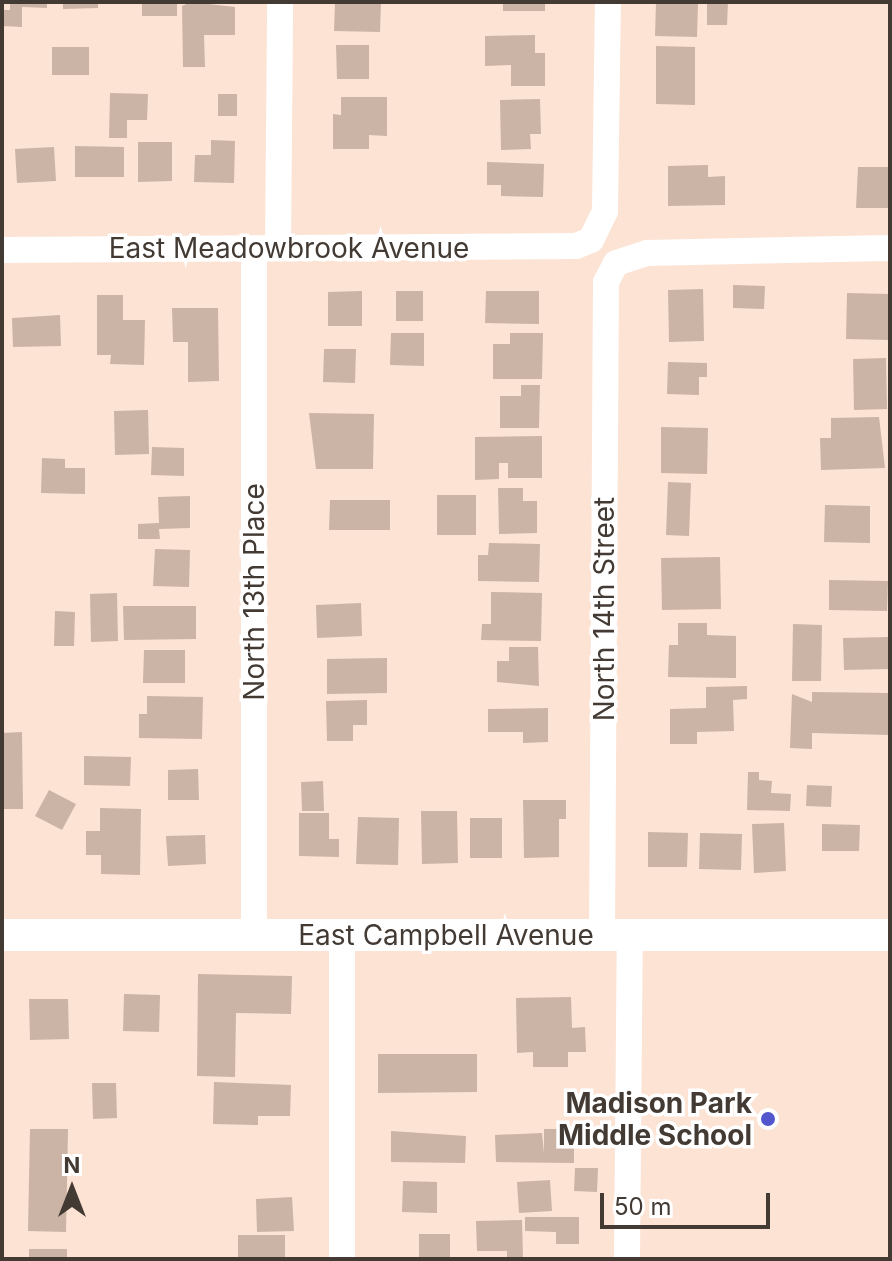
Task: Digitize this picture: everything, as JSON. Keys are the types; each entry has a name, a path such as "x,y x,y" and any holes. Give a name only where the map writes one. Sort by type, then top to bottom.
{"street":[{"name":"North 13th Place","path":"254,935 266,248 280,2"},
{"name":"East Meadowbrook Avenue","path":"2,250 576,246 591,240 605,211 608,2"},
{"name":"North 14th Street","path":"627,1259 616,935 606,282 616,263 647,253 890,248"},
{"name":"East Campbell Avenue","path":"2,935 890,935"},
{"path":"342,935 342,1259"}],"building":[{"path":"10,2 47,2 47,8 22,7 22,27 2,26 2,10 10,10"},
{"path":"63,2 98,2 98,8 63,9"},
{"path":"142,2 177,2 177,16 142,16"},
{"path":"191,2 235,7 235,35 204,35 205,67 183,67 182,6"},
{"path":"381,2 380,32 334,31 335,3"},
{"path":"503,2 545,2 545,11 503,11"},
{"path":"656,2 698,2 697,37 655,36"},
{"path":"707,2 728,2 727,25 707,25"},
{"path":"535,35 535,53 545,53 545,86 511,86 511,65 485,66 485,36"},
{"path":"336,45 369,45 369,79 337,79"},
{"path":"656,46 695,47 695,105 656,104"},
{"path":"52,47 89,47 89,75 52,75"},
{"path":"110,93 148,94 147,120 127,120 127,138 109,138"},
{"path":"218,94 237,94 237,116 218,116"},
{"path":"341,97 387,97 387,136 369,135 369,149 333,149 333,114 341,115"},
{"path":"540,99 541,134 530,134 531,149 501,150 500,100"},
{"path":"211,140 235,141 234,183 194,182 195,155 211,155"},
{"path":"138,142 172,142 172,181 138,182"},
{"path":"75,146 124,147 124,177 75,177"},
{"path":"54,147 56,181 17,183 15,149"},
{"path":"487,162 544,164 543,197 501,196 501,185 487,185"},
{"path":"708,165 708,177 725,176 725,205 668,206 668,166"},
{"path":"858,167 890,167 890,208 856,208"},
{"path":"733,285 765,286 764,309 733,308"},
{"path":"703,289 704,341 669,342 668,290"},
{"path":"362,291 362,326 328,326 328,292"},
{"path":"396,291 423,291 423,321 396,321"},
{"path":"486,291 539,291 539,324 485,323"},
{"path":"847,293 889,294 888,340 846,339"},
{"path":"97,295 123,295 123,320 145,320 144,365 110,364 111,355 97,355"},
{"path":"172,308 218,308 219,381 188,382 188,342 173,342"},
{"path":"60,315 61,346 13,347 12,318"},
{"path":"391,333 424,333 424,366 390,365"},
{"path":"510,333 543,333 542,379 493,379 493,344 510,344"},
{"path":"324,349 356,349 355,383 323,382"},
{"path":"886,358 887,409 854,410 853,359"},
{"path":"668,362 707,363 707,377 699,377 699,395 667,394"},
{"path":"521,385 540,385 539,428 500,428 500,396 521,396"},
{"path":"148,410 149,454 115,455 114,411"},
{"path":"309,413 374,414 373,469 316,469"},
{"path":"879,417 885,468 821,470 820,438 831,438 831,418"},
{"path":"661,427 708,428 707,474 661,473"},
{"path":"542,436 542,478 508,478 508,463 499,463 499,479 475,480 475,437"},
{"path":"152,447 184,448 184,476 151,475"},
{"path":"42,458 65,459 65,468 85,468 85,494 41,493"},
{"path":"668,482 691,483 689,536 666,535"},
{"path":"498,488 523,488 523,501 537,501 537,533 499,534"},
{"path":"437,495 476,495 476,535 437,535"},
{"path":"190,496 190,528 159,529 160,539 138,539 138,524 159,523 158,497"},
{"path":"330,500 390,500 390,530 329,530"},
{"path":"825,505 870,506 870,543 824,542"},
{"path":"489,543 540,544 539,582 478,581 478,555 488,555"},
{"path":"155,549 190,550 189,587 153,586"},
{"path":"720,557 721,609 662,610 661,558"},
{"path":"829,580 888,581 887,611 829,610"},
{"path":"491,592 542,593 541,641 481,640 482,624 491,624"},
{"path":"117,593 118,641 91,642 90,594"},
{"path":"361,603 362,636 317,638 316,605"},
{"path":"123,606 196,606 196,639 124,640"},
{"path":"55,611 75,612 74,646 54,646"},
{"path":"678,623 707,623 707,635 736,636 736,678 668,677 669,645 678,645"},
{"path":"793,624 822,625 821,681 792,681"},
{"path":"888,637 889,669 844,670 843,638"},
{"path":"509,647 538,647 539,686 497,682 497,661 509,661"},
{"path":"144,650 185,650 185,683 143,683"},
{"path":"387,658 387,693 327,694 327,659"},
{"path":"747,686 747,699 733,700 734,731 697,732 697,744 670,744 670,709 706,708 706,687"},
{"path":"812,692 890,693 890,735 812,733 812,749 790,748 792,694 812,702"},
{"path":"147,696 203,697 202,739 139,738 139,714 147,714"},
{"path":"367,700 367,725 353,725 353,741 327,741 326,701"},
{"path":"548,708 548,742 523,743 523,732 488,732 488,709"},
{"path":"22,732 23,809 2,809 2,733"},
{"path":"84,756 131,757 130,786 84,785"},
{"path":"198,769 199,800 168,800 168,770"},
{"path":"748,772 759,772 759,780 772,781 771,793 791,794 790,811 747,810"},
{"path":"323,781 324,811 302,811 301,782"},
{"path":"807,785 832,786 831,807 806,806"},
{"path":"49,790 76,804 62,830 35,816"},
{"path":"523,800 566,800 566,819 559,819 559,857 524,858"},
{"path":"100,808 141,809 140,875 101,874 101,855 86,855 86,831 100,831"},
{"path":"421,811 457,811 458,863 422,864"},
{"path":"299,813 329,813 329,839 339,839 339,857 299,856"},
{"path":"358,817 399,818 398,865 356,864"},
{"path":"470,818 502,818 502,858 470,858"},
{"path":"784,823 786,871 754,873 752,824"},
{"path":"822,824 860,825 859,851 822,851"},
{"path":"648,832 688,833 687,867 648,867"},
{"path":"700,833 742,834 741,870 699,869"},
{"path":"205,835 206,864 168,866 166,836"},
{"path":"198,974 292,976 291,1014 236,1013 235,1077 197,1076"},
{"path":"124,994 160,995 159,1032 123,1031"},
{"path":"571,997 572,1028 585,1027 586,1052 568,1052 568,1067 533,1067 533,1052 517,1053 516,998"},
{"path":"29,999 68,999 69,1039 30,1040"},
{"path":"378,1054 477,1054 477,1092 378,1093"},
{"path":"214,1082 291,1085 290,1116 258,1116 258,1125 213,1124"},
{"path":"92,1083 116,1083 117,1118 93,1119"},
{"path":"30,1129 68,1129 66,1232 28,1231"},
{"path":"544,1129 574,1129 574,1163 496,1162 495,1135 542,1133 544,1153"},
{"path":"391,1131 466,1136 465,1163 391,1162"},
{"path":"575,1168 598,1168 597,1192 574,1191"},
{"path":"550,1180 552,1211 519,1213 517,1182"},
{"path":"403,1181 437,1182 437,1213 402,1212"},
{"path":"292,1197 294,1231 257,1232 256,1199"},
{"path":"525,1217 579,1217 579,1244 556,1244 556,1232 525,1231"},
{"path":"522,1220 523,1259 507,1259 507,1251 477,1251 476,1221"},
{"path":"419,1234 450,1234 450,1259 419,1259"},
{"path":"238,1235 285,1235 285,1259 238,1259"},
{"path":"29,1249 67,1249 67,1259 29,1259"}],"place":[{"name":"Madison Park Middle School","path":"768,1119"}]}
